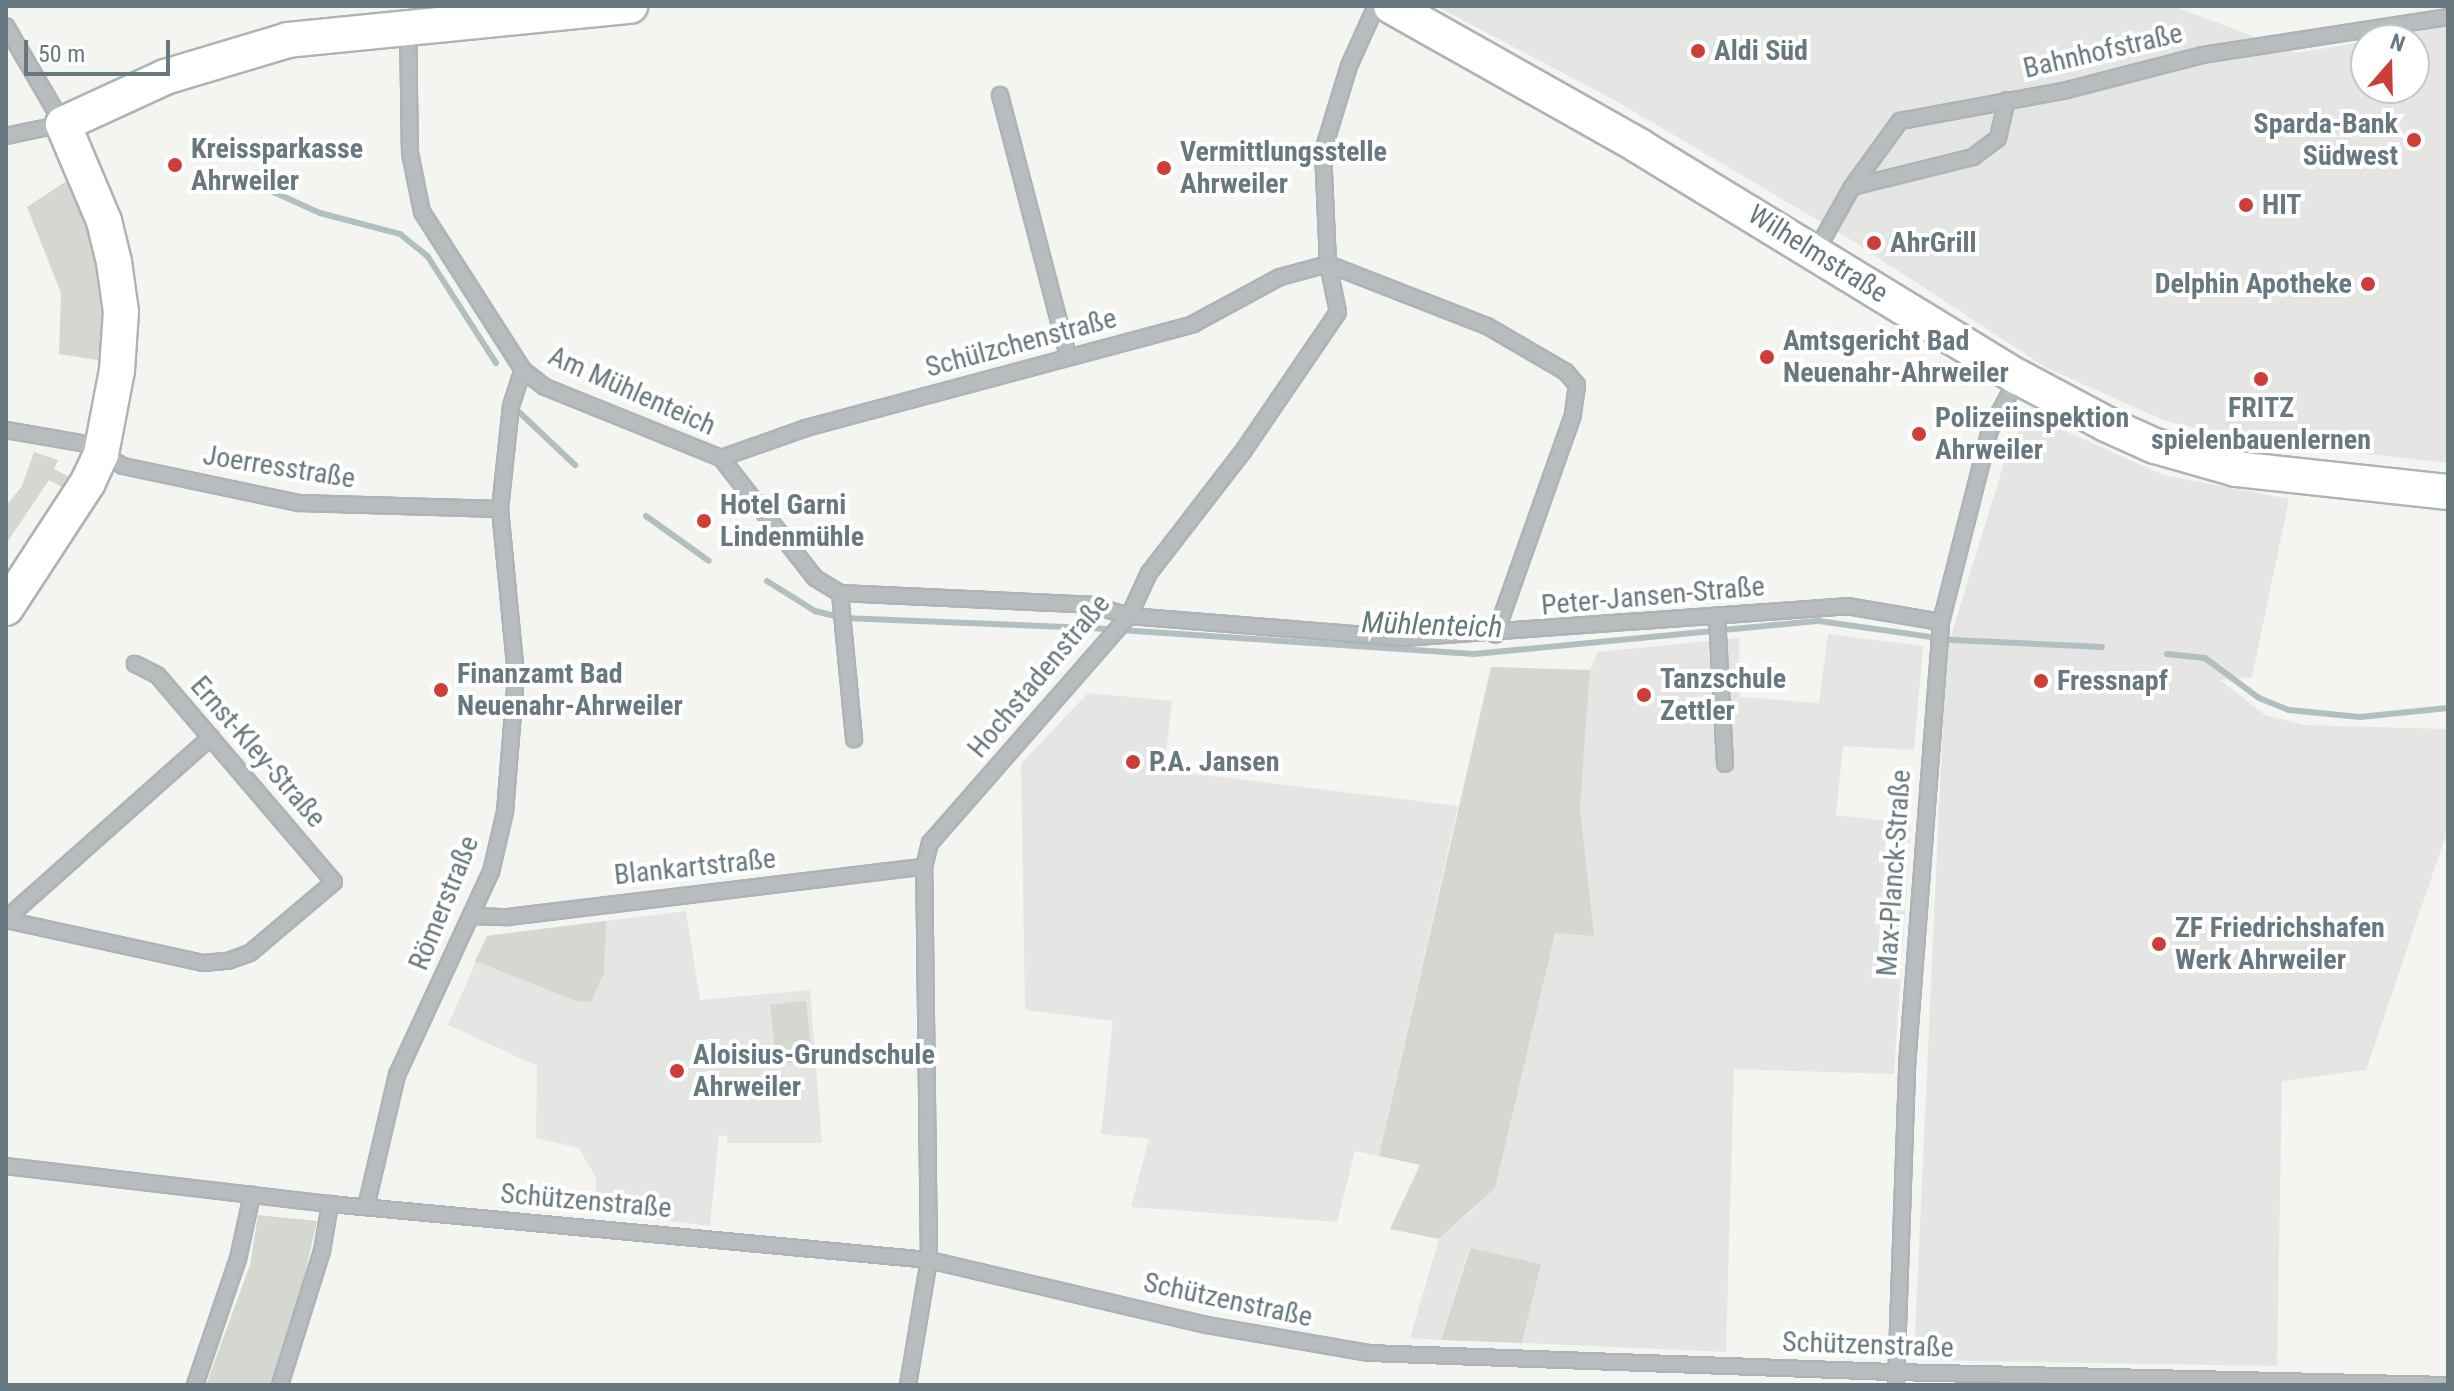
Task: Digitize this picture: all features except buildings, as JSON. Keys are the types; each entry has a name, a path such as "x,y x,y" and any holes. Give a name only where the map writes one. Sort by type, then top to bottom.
{"main road":[{"path":"6,608 48,550 101,454 121,312 104,221 63,124 165,77 244,52 330,33 630,6"},
{"name":"Wilhelmstraße","path":"1391,6 1816,251 2018,377 2106,424 2197,459 2312,479 2448,492"}],"street":[{"name":"Hochstadenstraße","path":"908,1385 929,1260 924,867 930,843 1126,620 1149,573 1244,450 1338,312 1328,264 1323,151 1349,66 1376,6"},
{"name":"Bahnhofstraße","path":"1816,251 1852,187 1900,121 2202,55 2448,17"},
{"name":"Am Mühlenteich","path":"408,25 410,153 422,212 523,370 545,387 721,458 815,578 840,593"},
{"path":"6,26 63,124 6,136"},
{"path":"1000,95 1068,356"},
{"name":"Bahnhofstraße","path":"1852,187 1973,157 1998,138 2007,100"},
{"name":"Schülzchenstraße","path":"721,458 806,428 1193,324 1280,277 1328,264"},
{"path":"1328,264 1487,326 1549,360 1577,385 1573,415 1495,635"},
{"name":"Römerstraße","path":"366,1207 397,1075 491,872 505,812 516,675 500,509 511,406 523,370"},
{"name":"Max-Planck-Straße","path":"1895,1379 1909,1037 1940,626 1990,430 2018,377"},
{"name":"Joerresstraße","path":"6,430 86,444 123,466 299,503 500,509"},
{"path":"854,739 840,593 1091,605 1126,620"},
{"name":"Peter-Jansen-Straße","path":"1126,620 1403,638 1718,620 1847,606 1940,626"},
{"path":"1718,620 1725,764"},
{"name":"Ernst-Kley-Straße","path":"6,919 203,963 228,961 250,953 334,882 157,675 135,664"},
{"path":"6,919 211,737"},
{"name":"Blankartstraße","path":"472,916 508,917 924,867"},
{"name":"Schützenstraße","path":"6,1166 330,1204 929,1260 1207,1325 1369,1353 1895,1379 2448,1385"},
{"path":"195,1385 238,1259 252,1195"},
{"path":"280,1385 322,1251 330,1204"}],"shaded area":[{"path":"1436,6 2173,6 2298,53 2350,44 2350,104 2430,104 2430,29 2448,26 2448,463 2242,440 2163,420 2045,367 1848,238 1616,101"},
{"path":"71,178 85,200 110,324 104,361 59,354 61,293 27,207"},
{"path":"2037,418 2163,475 2289,499 2252,677 2220,680 2265,715 2303,725 2448,729 2448,829 2366,1070 2282,1081 2277,1366 1914,1360 1946,652 2012,437"},
{"path":"34,452 58,460 54,469 79,482 73,493 49,480 6,544 6,506 22,486"},
{"path":"1828,634 1923,646 1914,750 1843,746 1836,815 1911,824 1894,1074 1734,1069 1726,1352 1522,1343 1541,1264 1469,1248 1441,1340 1410,1338 1439,1239 1476,1207 1555,933 1593,935 1580,808 1590,670 1598,652 1739,638 1740,697 1819,703"},
{"path":"1491,667 1590,670 1580,808 1594,936 1555,933 1495,1188 1439,1239 1390,1229 1420,1165 1379,1156"},
{"name":"P.A. Jansen","path":"1088,693 1172,701 1164,770 1458,806 1379,1156 1355,1151 1337,1222 1131,1207 1149,1139 1101,1134 1113,1021 1025,1010 1021,764"},
{"name":"Aloisius-Grundschule Ahrweiler","path":"686,911 700,1000 810,990 822,1143 727,1143 727,1136 719,1135 710,1226 595,1212 596,1178 579,1148 536,1138 537,1066 448,1025 487,936"},
{"path":"606,921 604,973 591,1002 576,1001 475,961 487,936"},
{"path":"806,1001 812,1061 776,1064 770,1005"},
{"path":"258,1215 317,1221 297,1308 271,1385 206,1385 250,1265"},
{"path":"1470,1248 1541,1264 1522,1343 1441,1340"}],"waterway":[{"name":"Mühlenteich","path":"271,191 320,213 400,234 428,257 496,363"},
{"name":"Mühlenteich","path":"520,413 575,465"},
{"name":"Mühlenteich","path":"646,516 709,561"},
{"name":"Mühlenteich","path":"767,581 815,611 843,618 1091,628 1474,654 1819,621 1952,640 2102,647"},
{"name":"Mühlenteich","path":"2167,654 2205,658 2259,698 2289,710 2360,717 2448,708"}],"place":[{"name":"Aldi Süd","path":"1698,51"},
{"name":"Sparda-Bank Südwest","path":"2414,140"},
{"name":"Kreissparkasse Ahrweiler","path":"175,165"},
{"name":"Vermittlungsstelle Ahrweiler","path":"1164,168"},
{"name":"HIT","path":"2246,205"},
{"name":"AhrGrill","path":"1874,243"},
{"name":"Delphin Apotheke","path":"2368,284"},
{"name":"Amtsgericht Bad Neuenahr-Ahrweiler","path":"1767,357"},
{"name":"FRITZ spielenbauenlernen","path":"2261,379"},
{"name":"Polizeiinspektion Ahrweiler","path":"1919,434"},
{"name":"Hotel Garni Lindenmühle","path":"704,521"},
{"name":"Fressnapf","path":"2041,681"},
{"name":"Finanzamt Bad Neuenahr-Ahrweiler","path":"441,690"},
{"name":"Tanzschule Zettler","path":"1644,695"},
{"name":"P.A. Jansen","path":"1133,762"},
{"name":"ZF Friedrichshafen Werk Ahrweiler","path":"2159,944"},
{"name":"Aloisius-Grundschule Ahrweiler","path":"677,1071"}]}
